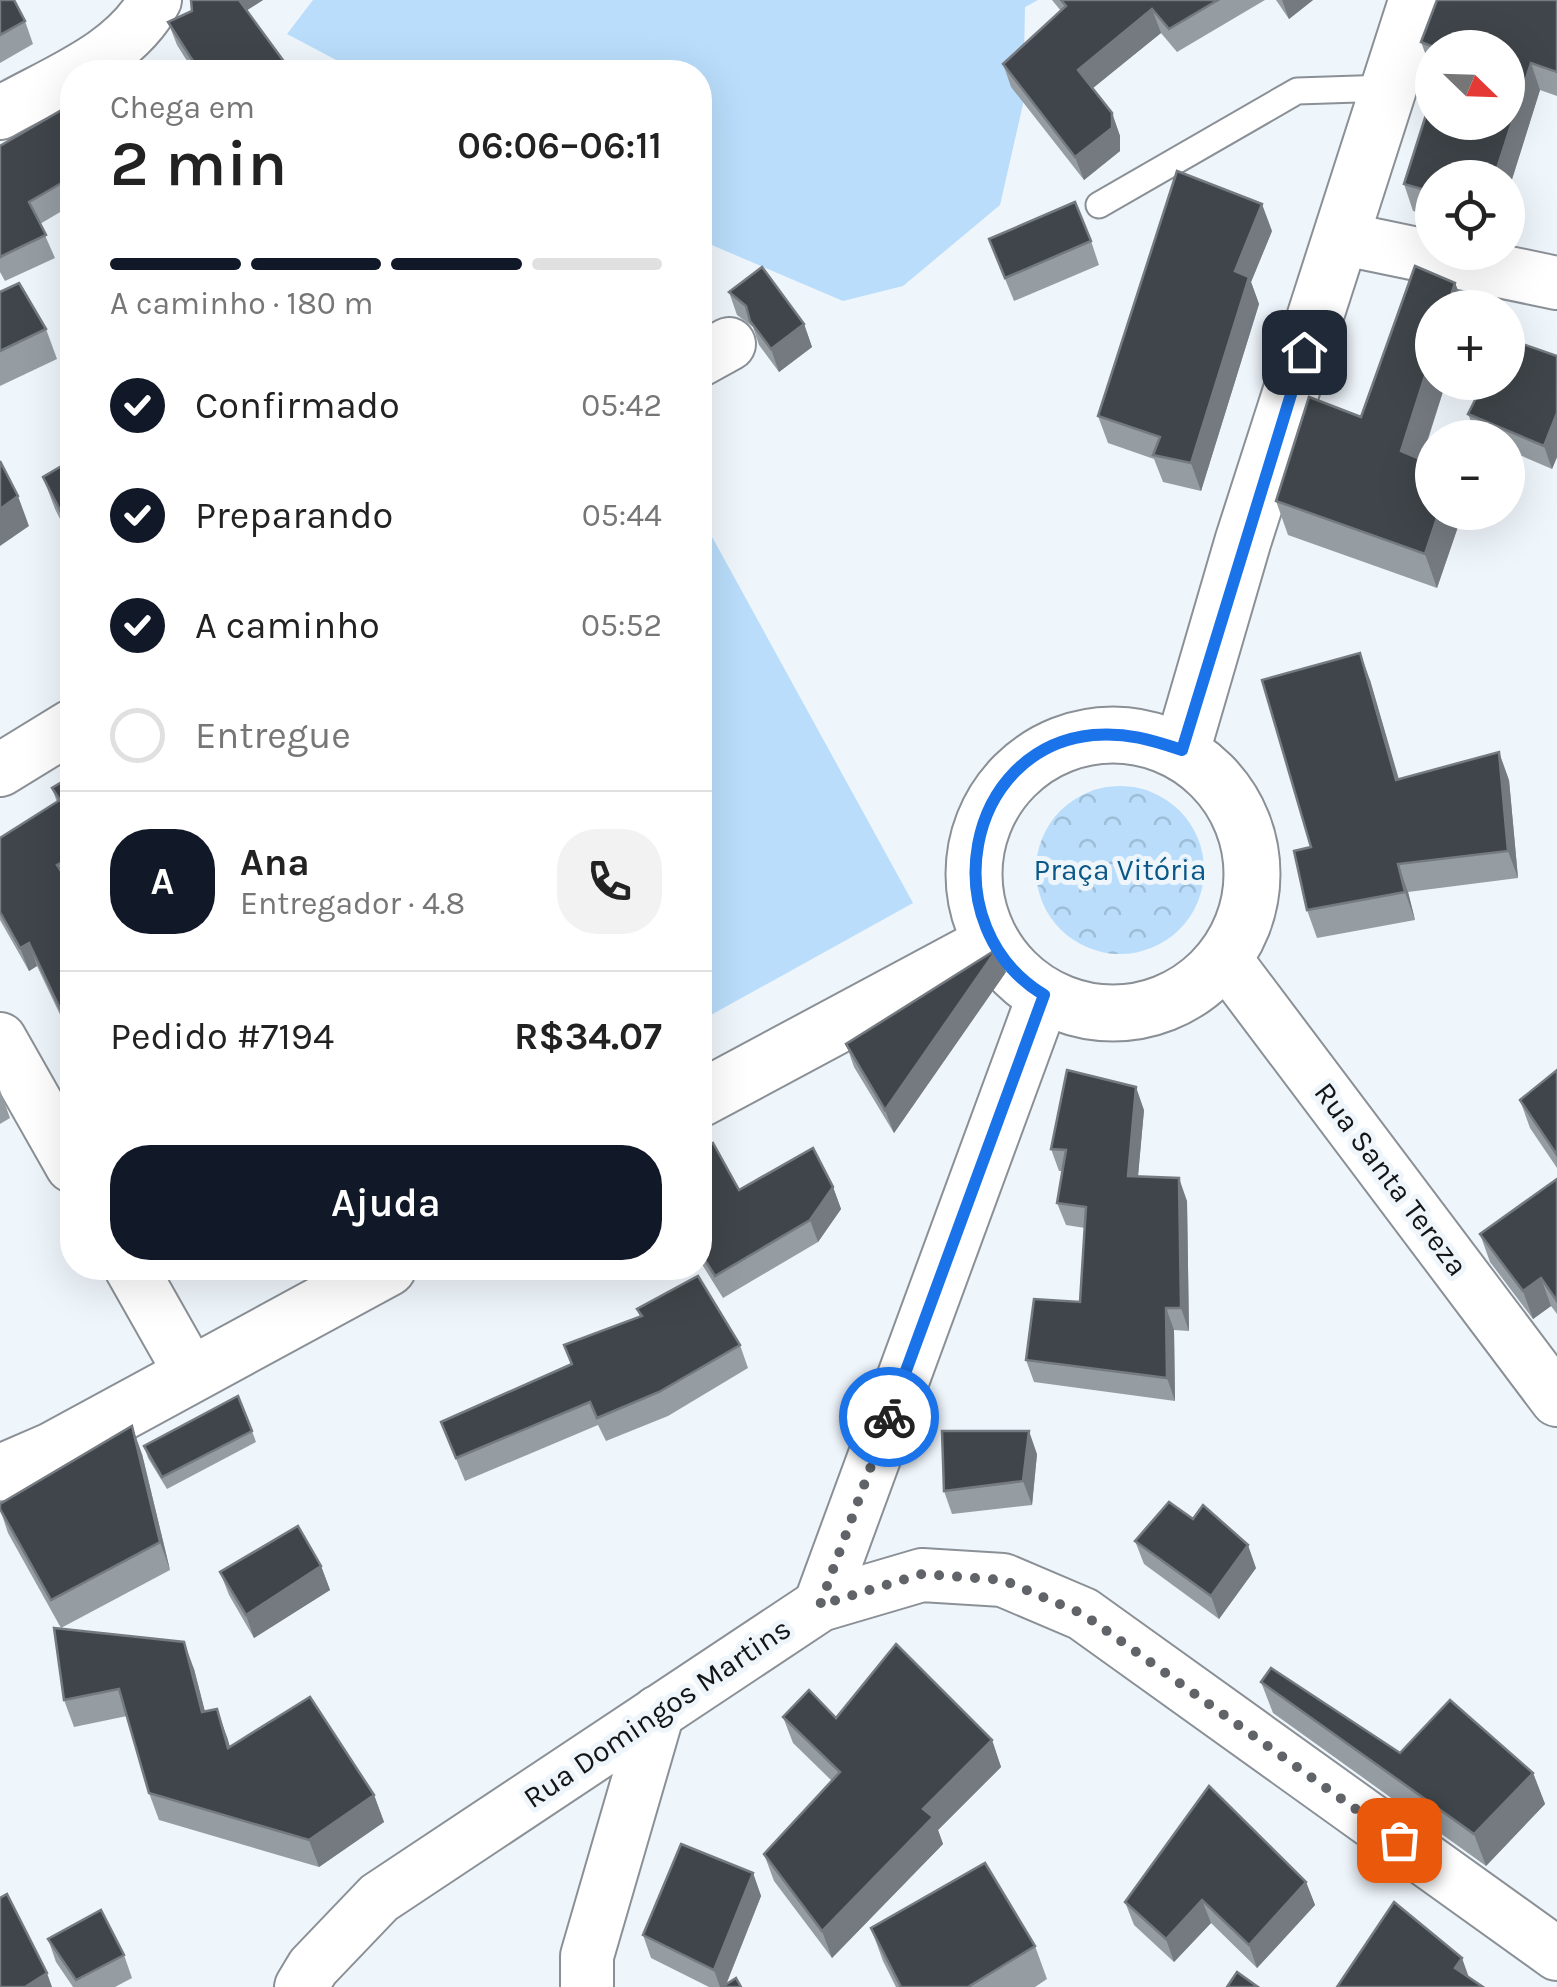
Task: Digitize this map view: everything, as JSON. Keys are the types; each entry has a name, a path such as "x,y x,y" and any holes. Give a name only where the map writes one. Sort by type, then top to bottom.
{"street":[{"path":"93,60 142,24 154,0"},
{"path":"1182,750 1243,541 1417,0"},
{"path":"0,113 60,79"},
{"path":"1340,238 1557,283"},
{"path":"0,770 60,733"},
{"path":"1137,734 1182,750 1220,781 1244,822 1254,869 1247,917 1225,959 1192,990 1152,1009 1108,1014 1058,1004 1006,966 991,942 976,902 974,858 986,816 1010,779 1044,752 1089,735 1137,734"},
{"path":"712,1093 991,942"},
{"name":"Rua Santa Tereza","path":"1225,959 1557,1400"},
{"path":"820,1605 1044,995"},
{"path":"0,1039 60,1145"},
{"path":"137,1280 191,1374"},
{"path":"0,1473 53,1450 366,1280"},
{"name":"Rua Domingos Martins","path":"301,1987 313,1967 379,1898 658,1712 820,1605 922,1574 1003,1580 1083,1614 1557,1954"},
{"path":"587,1987 587,1956 658,1712"}],"lane":[{"path":"1099,205 1296,91 1388,88"}],"green space":[{"path":"313,0 1038,0 1025,7 1023,104 1000,205 903,286 843,301 712,245 712,60 336,60 287,34"},
{"path":"712,537 913,903 712,1014"},
{"name":"Praça Vitória","path":"1120,786 1152,792 1180,810 1198,838 1204,870 1198,902 1180,930 1152,948 1120,954 1088,948 1060,930 1042,902 1036,870 1042,838 1060,810 1088,792"}],"building":[{"path":"0,0 14,0 25,21 0,35"},
{"path":"191,0 239,0 283,60 192,60 168,22 192,11"},
{"path":"1061,0 1218,0 1169,29 1152,9 1078,70 1112,113 1112,128 1075,157 1003,64 1066,6"},
{"path":"1437,0 1557,0 1557,72 1531,63 1525,82 1525,30 1426,30"},
{"path":"60,111 60,184 29,202 46,235 0,257 0,146"},
{"path":"1418,140 1506,140 1500,160 1415,160 1415,187 1404,184"},
{"path":"1177,171 1262,204 1235,271 1249,277 1191,463 1153,455 1160,437 1098,416"},
{"path":"1075,202 1091,241 1005,278 989,239"},
{"path":"1415,266 1415,270 1455,283 1453,290 1415,290 1417,400 1401,451 1415,457 1415,530 1433,530 1425,554 1276,501 1309,397 1361,417"},
{"path":"762,267 804,324 771,349 750,321 746,306 729,292"},
{"path":"19,283 46,329 0,351 0,292"},
{"path":"1525,345 1557,356 1557,413 1544,446 1525,438 1525,420 1482,420 1468,414 1475,400 1525,400"},
{"path":"0,461 18,496 0,509"},
{"path":"60,467 60,510 43,477"},
{"path":"1360,653 1396,780 1499,752 1508,851 1398,864 1405,892 1307,910 1294,851 1311,847 1262,680"},
{"path":"60,783 60,800 52,788"},
{"path":"60,800 57,865 60,1009 29,943 20,948 0,912 0,838"},
{"path":"997,949 885,1110 846,1044"},
{"path":"1067,1070 1136,1087 1128,1176 1179,1178 1181,1308 1166,1308 1167,1378 1026,1360 1034,1299 1080,1302 1086,1207 1057,1203 1066,1150 1051,1149"},
{"path":"1557,1070 1557,1155 1520,1100"},
{"path":"712,1144 739,1190 813,1148 833,1187 810,1220 715,1276 712,1271"},
{"path":"1557,1179 1557,1301 1541,1278 1523,1291 1480,1234"},
{"path":"691,1280 700,1280 740,1345 659,1392 597,1418 590,1402 456,1458 441,1422 572,1364 564,1345 642,1316 637,1309"},
{"path":"238,1396 252,1431 162,1477 144,1446"},
{"path":"132,1426 160,1542 51,1600 0,1504"},
{"path":"942,1431 1029,1431 1023,1481 944,1491"},
{"path":"1169,1502 1193,1519 1203,1505 1248,1545 1211,1596 1135,1541"},
{"path":"298,1526 321,1566 246,1615 220,1572"},
{"path":"54,1628 184,1642 202,1712 217,1709 228,1748 310,1697 374,1795 309,1840 149,1793 119,1689 64,1700"},
{"path":"896,1644 992,1740 923,1809 933,1817 822,1931 764,1854 840,1772 783,1717 809,1690 836,1718"},
{"path":"1271,1668 1400,1753 1450,1700 1533,1773 1474,1834 1261,1682"},
{"path":"1209,1786 1306,1882 1249,1945 1202,1900 1166,1939 1125,1902"},
{"path":"681,1844 753,1873 714,1970 643,1935"},
{"path":"985,1863 1035,1946 968,1987 901,1987 871,1928"},
{"path":"7,1894 47,1973 25,1987 0,1987 0,1898"},
{"path":"1394,1902 1462,1958 1455,1968 1483,1987 1337,1987"},
{"path":"101,1910 124,1955 76,1980 48,1939"},
{"path":"1237,1972 1258,1987 1227,1987"},
{"path":"736,1978 741,1987 722,1987"}],"way so far":[{"path":"889,1417 820,1605 922,1574 1003,1580 1083,1614 1399,1840"}],"route":[{"path":"889,1417 1044,995 1006,966 991,942 976,902 974,858 986,816 1010,779 1044,752 1089,735 1137,734 1182,750 1304,352"}]}
